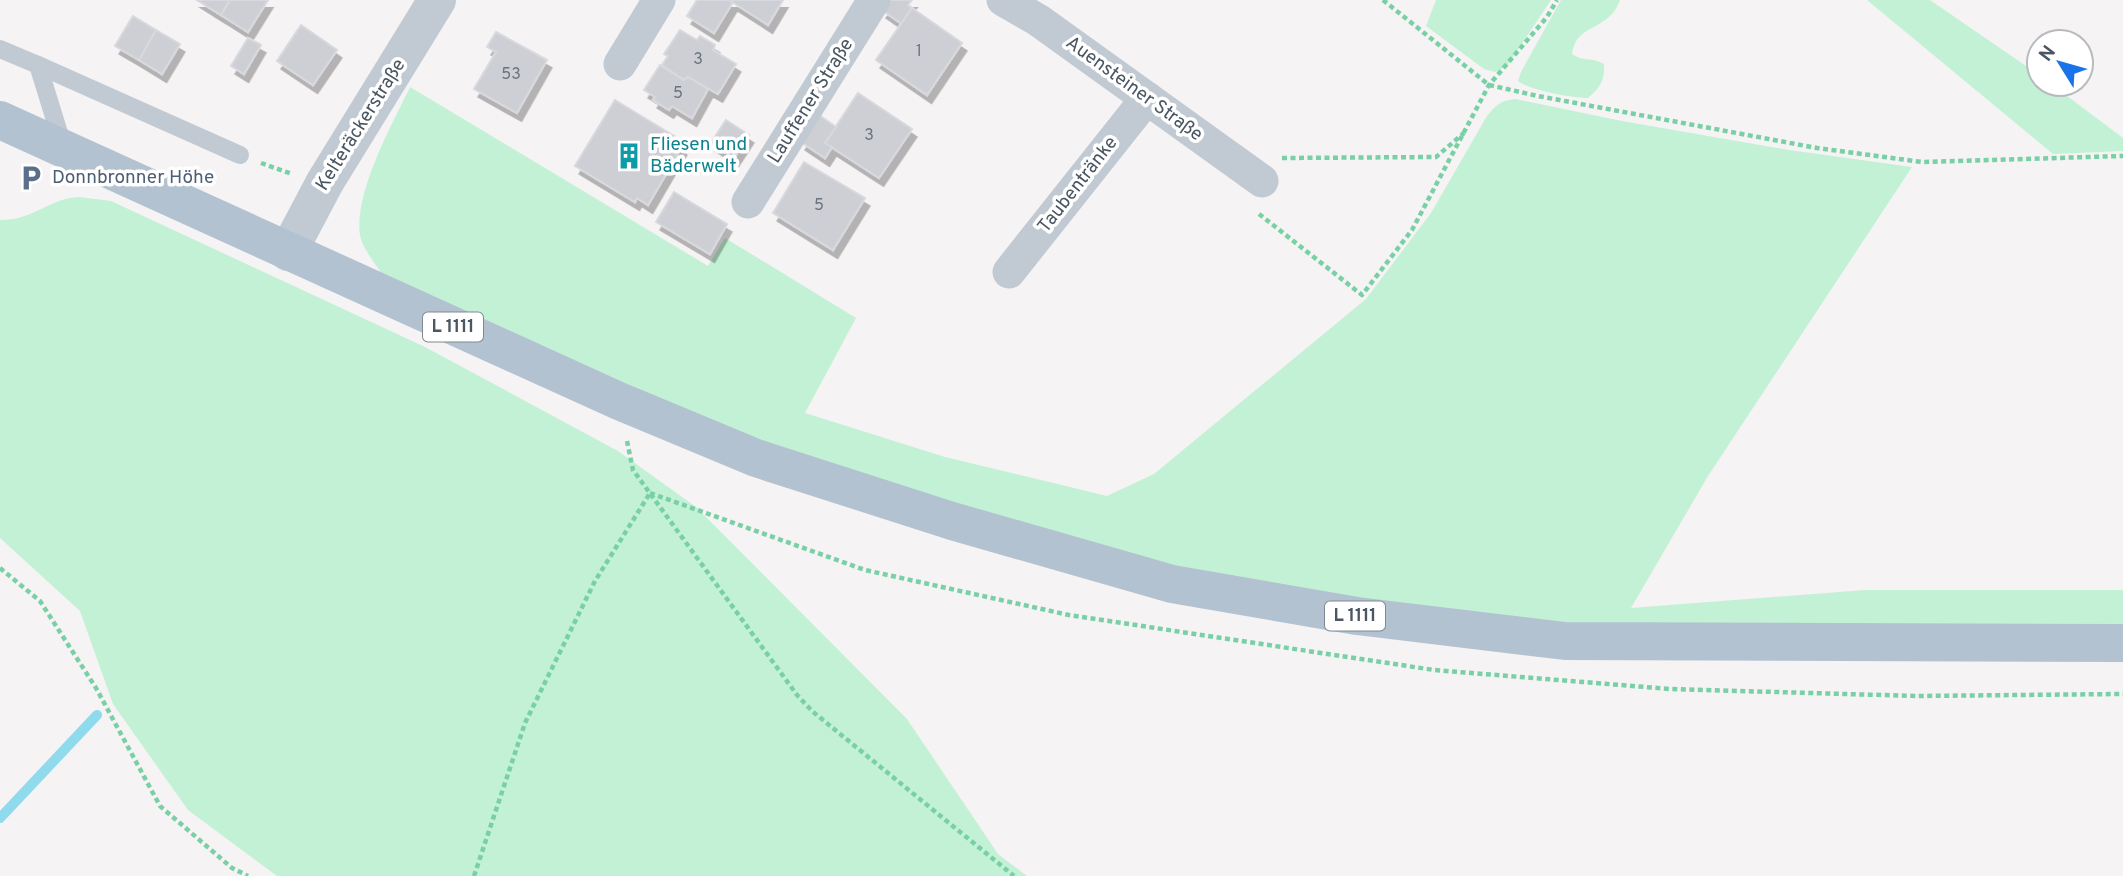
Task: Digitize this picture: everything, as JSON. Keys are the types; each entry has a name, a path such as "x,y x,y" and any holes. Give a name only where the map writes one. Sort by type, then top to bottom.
{"main road":[{"name":"L 1111","path":"0,120 619,401 756,458 952,521 1172,584 1357,616 1565,641 2123,643"}],"street":[{"name":"Kelteräckerstraße","path":"288,252 325,182 438,0"},
{"path":"620,64 659,0"},
{"name":"Lauffener Straße","path":"748,202 874,0"},
{"name":"Auensteiner Straße","path":"1003,0 1038,20 1262,181"},
{"name":"Taubentränke","path":"1009,272 1147,98"}],"lane":[{"path":"0,49 240,155"},
{"path":"38,65 65,151"}],"path":[{"path":"1383,0 1489,85 1749,136 1901,159 1972,162 2123,156"},
{"path":"1262,181 1257,212 1362,295 1412,230 1489,85 1547,17 1557,0"},
{"path":"1230,158 1436,157 1467,130"},
{"path":"240,155 281,171 325,182"},
{"path":"619,401 633,470 797,695 812,711 1013,876"},
{"path":"474,876 525,723 595,581 650,493"},
{"path":"0,568 40,601 96,688 160,807 232,868 248,876"}],"green space":[{"path":"1436,0 1551,0 1507,66 1495,72 1484,69 1426,26"},
{"path":"1561,0 1620,0 1611,15 1582,34 1574,46 1572,54 1604,64 1601,83 1588,98 1551,93 1518,81"},
{"path":"1867,0 1930,0 2025,65 2025,98 2070,98 2123,138 2123,151 2053,154"},
{"path":"410,87 708,266 725,238 856,318 805,413 945,457 1107,496 1154,474 1366,299 1431,213 1487,116 1502,102 1515,99 1789,150 1912,167 1708,476 1631,608 1865,590 2123,590 2123,629 1710,631 1516,620 1219,579 807,465 381,273 361,240 360,218 368,179"},
{"path":"79,197 111,201 425,347 618,451 696,507 907,719 998,854 1027,876 277,876 188,810 113,704 80,611 0,538 0,220 22,217 59,201"}],"building":[{"path":"197,0 230,0 221,15"},
{"path":"230,0 268,0 248,32 221,15"},
{"path":"697,0 733,2 714,33 687,16"},
{"path":"729,0 783,0 768,25"},
{"path":"890,0 912,0 908,5 912,8 902,24 882,10"},
{"path":"912,8 962,43 927,95 876,60"},
{"path":"133,16 156,30 139,60 115,46"},
{"path":"301,25 337,50 313,85 277,61"},
{"path":"156,30 180,44 162,74 139,60"},
{"path":"680,30 697,40 700,36 715,45 713,50 736,64 718,94 688,77 684,80 662,65 668,56 664,54"},
{"path":"496,32 547,60 517,113 474,89 496,52 487,47"},
{"path":"248,38 261,45 244,74 231,66"},
{"path":"660,65 684,80 688,77 708,89 692,118 672,106 669,110 653,100 655,97 644,90"},
{"path":"858,93 912,129 879,178 825,143"},
{"name":"Fliesen und Bäderwelt","path":"615,100 674,136 671,140 682,147 648,205 637,198 635,202 575,166"},
{"path":"819,115 836,127 825,143 832,147 825,158 801,142"},
{"path":"726,120 749,135 734,158 711,143"},
{"path":"804,162 865,198 833,250 773,213"},
{"path":"674,192 727,224 710,254 656,222"}],"waterway":[{"path":"0,818 97,715"}],"place":[{"name":"Fliesen und Bäderwelt","path":"629,156"},
{"name":"Donnbronner Höhe","path":"31,178"}]}
